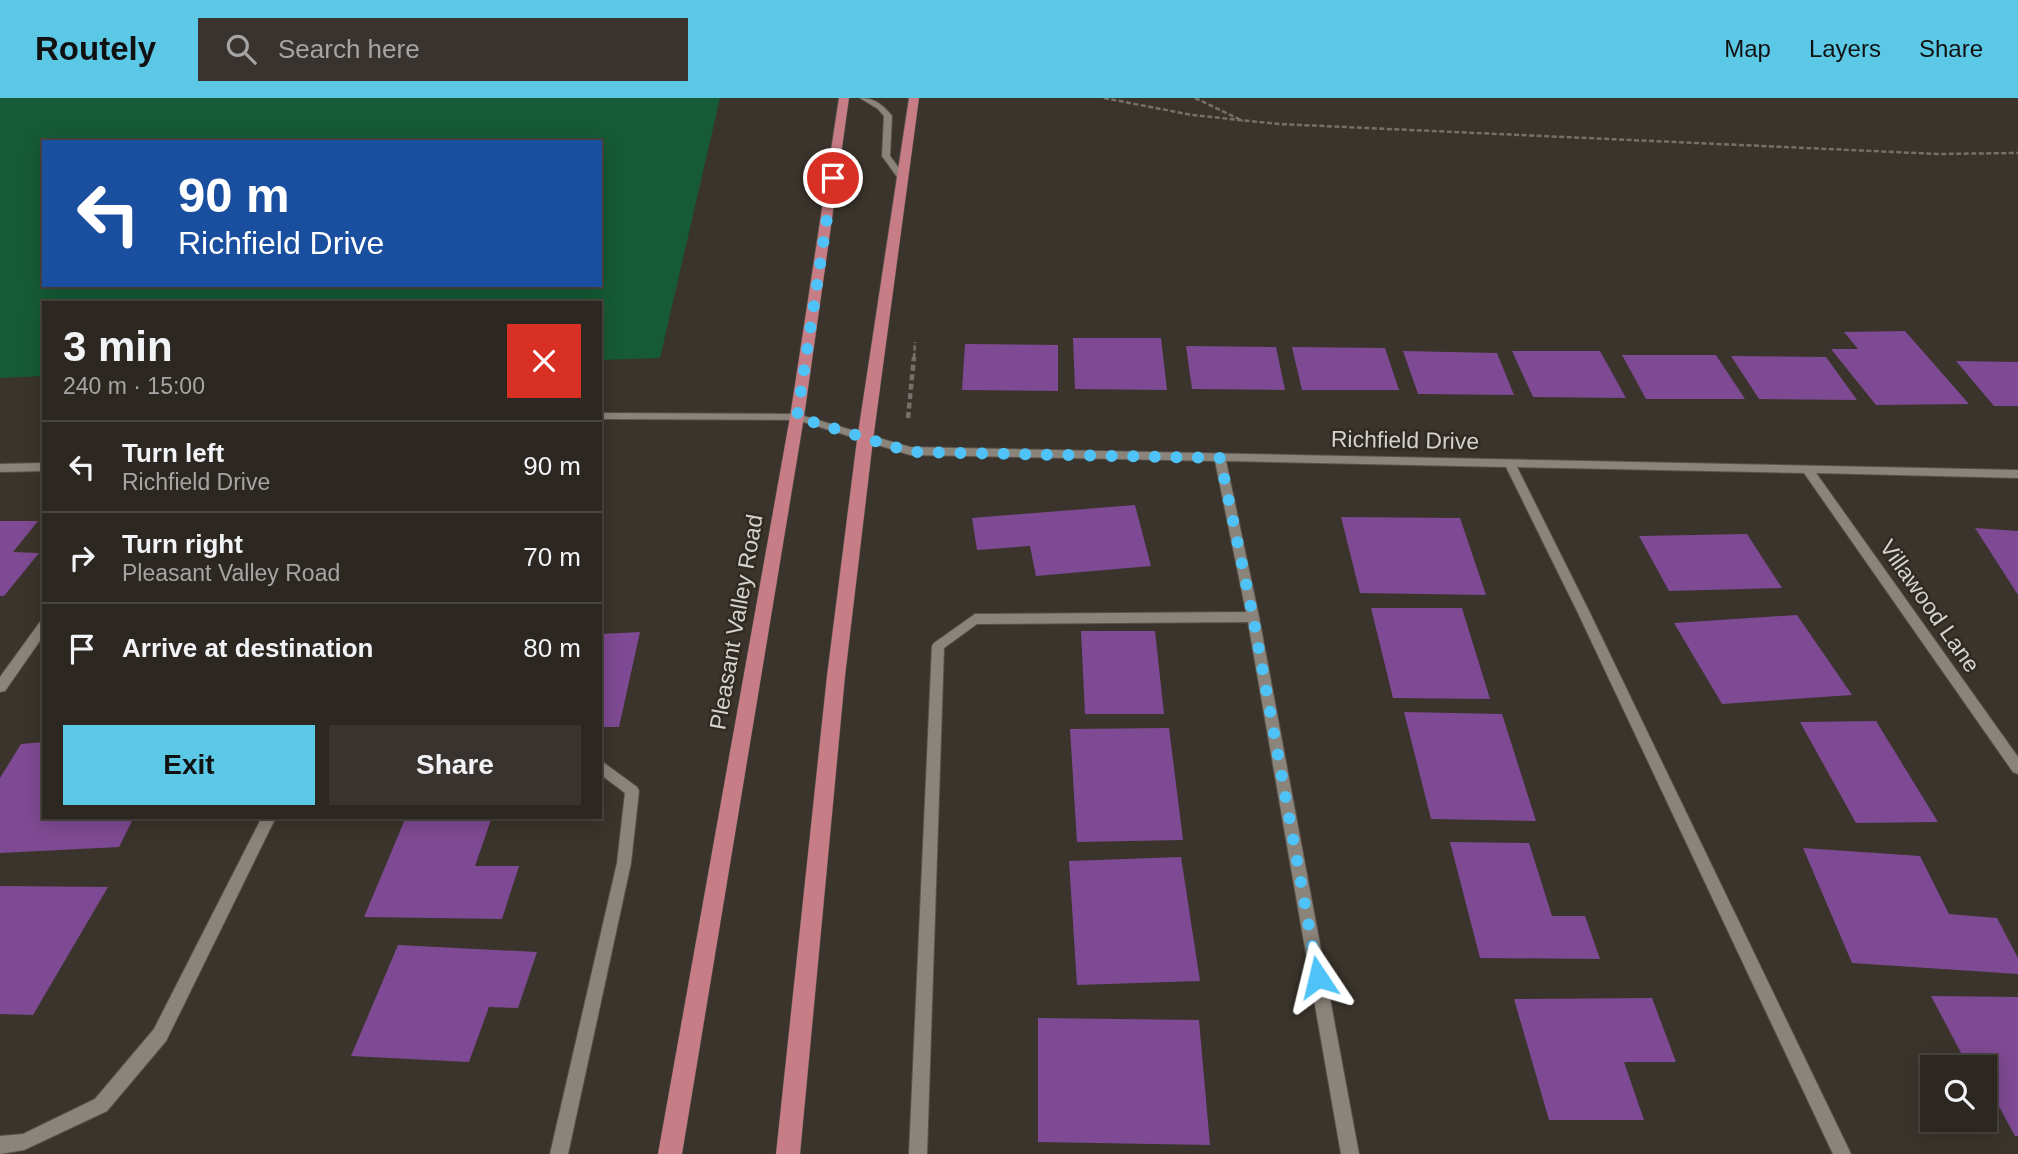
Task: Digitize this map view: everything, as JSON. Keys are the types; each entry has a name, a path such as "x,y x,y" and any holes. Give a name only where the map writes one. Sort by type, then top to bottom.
{"main road":[{"name":"Pleasant Valley Road","path":"670,1154 797,417 844,98"},
{"path":"788,1154 836,676 865,440 914,98"}],"street":[{"path":"864,98 881,107 888,116 886,156 903,179"},
{"name":"Richfield Drive","path":"602,416 797,417 911,452 2018,474"},
{"path":"1220,458 1253,617 1350,1154"},
{"path":"1509,462 1590,623 1842,1154"},
{"path":"0,468 42,467"},
{"name":"Villawood Lane","path":"1807,469 2018,768"},
{"path":"918,1154 938,646 975,619 1253,617"},
{"path":"0,687 42,628"},
{"path":"559,1154 624,863 632,791 602,768"},
{"path":"0,1145 24,1142 101,1105 160,1035 268,819"}],"path":[{"path":"1104,98 1219,121 1247,123 1924,154 2018,153"},
{"path":"1195,98 1247,123"}],"green space":[{"path":"0,98 720,98 660,358 602,360 602,301 42,301 42,376 0,378"}],"building":[{"path":"1905,331 1969,404 1876,405 1831,349 1858,349 1844,332"},
{"path":"1073,338 1161,338 1167,390 1075,389"},
{"path":"965,344 1058,345 1058,391 962,390"},
{"path":"1186,346 1276,347 1285,390 1192,389"},
{"path":"1292,347 1385,348 1399,390 1302,390"},
{"path":"1403,351 1497,353 1514,395 1418,394"},
{"path":"1512,351 1600,351 1626,398 1533,397"},
{"path":"1622,355 1716,355 1745,399 1646,399"},
{"path":"1731,356 1826,357 1857,400 1759,399"},
{"path":"1956,361 2018,362 2018,406 1994,406"},
{"path":"1135,505 1151,566 1036,576 1030,546 977,550 972,518"},
{"path":"1341,517 1460,518 1486,595 1360,593"},
{"path":"0,521 38,521 13,552 39,553 4,596 0,596"},
{"path":"1975,528 2018,531 2018,595"},
{"path":"1747,534 1782,588 1669,591 1639,536"},
{"path":"1371,608 1462,608 1490,699 1393,698"},
{"path":"1797,615 1852,695 1722,704 1674,623"},
{"path":"1081,631 1155,631 1164,714 1085,714"},
{"path":"640,632 619,727 602,727 602,634"},
{"path":"1404,712 1502,714 1536,821 1431,819"},
{"path":"1876,721 1938,822 1856,823 1800,722"},
{"path":"1169,728 1183,840 1077,842 1070,729"},
{"path":"42,742 42,819 133,819 119,847 0,853 0,778 21,744"},
{"path":"405,819 491,819 475,866 519,866 502,919 364,917"},
{"path":"1450,842 1529,843 1552,916 1585,916 1600,959 1480,958"},
{"path":"1803,848 1920,856 1949,914 1997,918 2018,958 2018,974 1852,963"},
{"path":"1181,857 1200,981 1077,985 1069,861"},
{"path":"0,886 108,887 33,1015 0,1014"},
{"path":"398,945 537,952 518,1008 489,1007 469,1062 351,1056"},
{"path":"1931,996 2018,997 2018,1136 2015,1136 1997,1103 1997,1055 1962,1055"},
{"path":"1652,998 1676,1062 1624,1062 1644,1120 1549,1120 1514,999"},
{"path":"1038,1018 1199,1020 1210,1145 1038,1142"}],"route":[{"path":"833,178 797,417 911,452 1220,458 1253,617 1318,977"}]}
